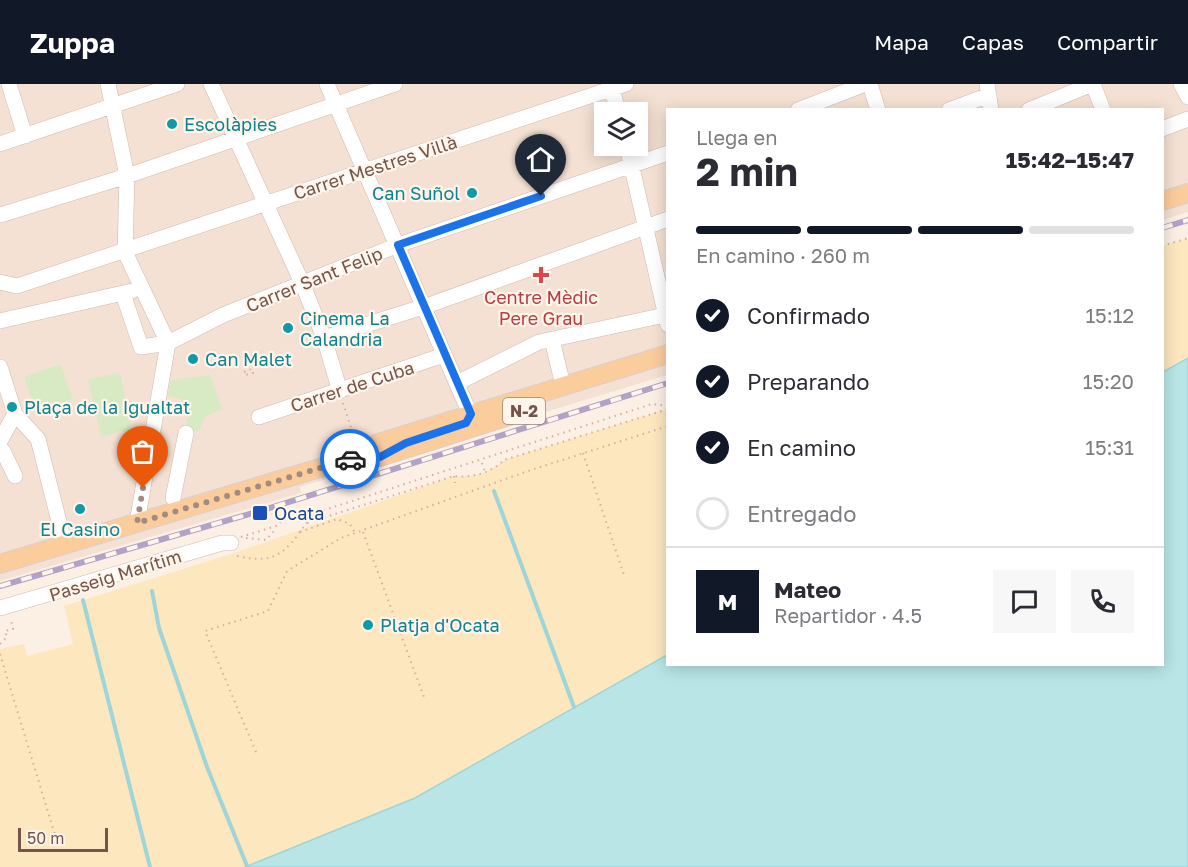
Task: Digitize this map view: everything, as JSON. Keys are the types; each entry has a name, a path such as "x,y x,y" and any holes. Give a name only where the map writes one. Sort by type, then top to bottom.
{"main road":[{"path":"1164,207 1188,193"},
{"path":"1164,207 1188,199"},
{"path":"1164,207 1188,203"},
{"name":"N-2","path":"0,564 297,475 354,449 666,355"},
{"name":"N-2","path":"354,449 380,457 666,367"},
{"name":"N-2","path":"380,457 406,443 466,423 471,414"}],"street":[{"path":"9,84 25,136"},
{"path":"108,84 127,176 125,252 168,343 137,523"},
{"path":"0,144 177,84"},
{"path":"212,84 303,285 324,338 340,391"},
{"path":"327,84 471,414"},
{"path":"0,215 127,176 395,84"},
{"path":"802,108 868,84 877,108"},
{"path":"1034,108 1093,84 1102,108"},
{"path":"1181,84 1188,98"},
{"path":"618,102 619,86"},
{"name":"Carrer Mestres Villà","path":"0,282 17,286 125,252 619,86"},
{"path":"955,108 989,96"},
{"path":"1164,128 1188,119"},
{"name":"Carrer Sant Felip","path":"168,343 398,245 666,154"},
{"path":"457,383 539,342 666,320 630,156"},
{"path":"324,338 424,307 666,220"},
{"path":"0,321 129,292 141,347 168,343"},
{"path":"552,340 561,377"},
{"name":"Carrer de Cuba","path":"259,417 444,355"},
{"path":"0,367 7,412 1,446 15,476"},
{"path":"7,412 38,439 65,545"},
{"path":"173,498 186,433"},
{"name":"Passeig Marítim","path":"0,608 222,543 231,549"}],"path":[{"path":"1164,245 1188,238"},
{"path":"340,391 354,449"},
{"path":"309,515 652,404 666,408"},
{"path":"307,523 454,476 468,478 495,469 504,460 666,409"},
{"path":"256,752 206,631 268,610 287,571 341,538 583,453 666,427"},
{"path":"583,453 624,575"},
{"path":"482,463 485,472"},
{"path":"454,476 456,483"},
{"path":"276,529 266,540 244,537 308,512 314,520"},
{"path":"231,549 266,559 281,554 307,523 309,515"},
{"path":"300,532 337,519 350,524 356,534"},
{"path":"363,532 424,697"},
{"path":"0,644 7,637 5,631 13,629 11,620"},
{"path":"0,654 55,835"}],"shaded area":[{"path":"0,84 1188,84 1188,212 1164,220 1164,108 666,108 666,375 300,487 301,493 0,581"}],"green space":[{"path":"60,364 73,399 36,412 24,377"},
{"path":"120,373 131,429 101,437 88,379"},
{"path":"210,375 222,409 206,416 201,423 202,429 183,434 190,410 180,408 182,399 168,396 171,380"}],"sand":[{"path":"1188,238 1188,358 1164,371 1164,245"},
{"name":"Platja d'Ocata","path":"666,409 666,656 415,798 245,867 0,867 0,649 24,644 27,656 73,644 64,606 231,554 454,476 481,474 504,460"}],"water":[{"path":"1188,358 1188,867 245,867 415,798 666,656 666,666 1164,666 1164,371"}],"waterway":[{"path":"494,491 574,707"},
{"path":"152,591 159,628 207,767 247,866"},
{"path":"83,600 150,867"}],"railway":[{"path":"1164,227 1188,220"},
{"path":"0,586 260,511 666,384"}],"way so far":[{"path":"143,488 137,523 350,459"}],"place":[{"name":"Escolàpies","path":"172,124"},
{"name":"Can Suñol","path":"472,193"},
{"name":"Centre Mèdic Pere Grau","path":"541,275"},
{"name":"Cinema La Calandria","path":"288,328"},
{"name":"Can Malet","path":"193,359"},
{"name":"Plaça de la Igualtat","path":"12,407"},
{"name":"El Casino","path":"80,509"},
{"name":"Ocata","path":"260,513"},
{"name":"Platja d'Ocata","path":"368,625"}],"route":[{"path":"350,459 380,457 406,443 452,430 466,423 471,414 398,245 541,196"}]}
